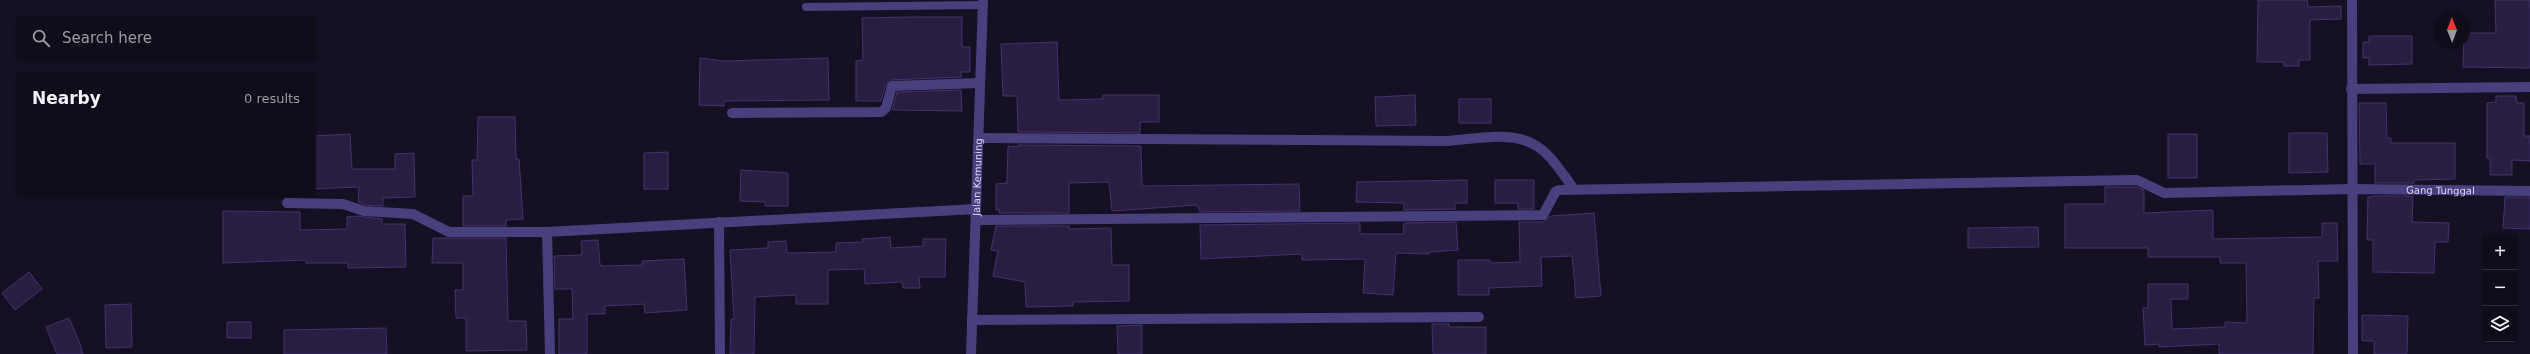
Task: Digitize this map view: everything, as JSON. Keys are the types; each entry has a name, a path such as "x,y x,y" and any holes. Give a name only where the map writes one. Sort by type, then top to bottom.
{"street":[{"path":"2352,0 2351,89 2353,354"},
{"name":"Jalan Kemuning","path":"971,354 983,2"},
{"path":"732,113 881,112 886,108 892,86 980,83"},
{"path":"2351,89 2530,87"},
{"path":"978,138 1440,141 1499,137 1520,139 1534,144 1552,161 1574,189"},
{"name":"Gang Tunggal","path":"976,220 1543,215 1556,191 1574,189 2137,180 2164,193 2352,189 2530,191"},
{"path":"287,204 343,204 364,211 413,214 449,232 547,232 976,209"},
{"path":"719,222 720,354"},
{"path":"547,232 550,354"},
{"path":"972,320 1479,317"}],"lane":[{"path":"806,7 983,2"}],"building":[{"path":"2258,0 2307,0 2308,7 2341,6 2341,19 2310,20 2310,60 2299,60 2299,66 2284,66 2284,62 2257,62"},
{"path":"2495,0 2530,0 2530,68 2463,67 2464,48 2470,48 2470,33 2496,33"},
{"path":"962,17 962,47 970,47 970,72 961,72 961,77 891,80 886,84 881,101 856,101 856,61 863,60 862,18"},
{"path":"2369,36 2412,36 2412,64 2369,65 2369,58 2363,58 2363,42 2369,42"},
{"path":"1057,42 1059,100 1103,99 1103,95 1159,95 1159,122 1140,122 1140,133 1018,132 1017,96 1003,96 1001,44"},
{"path":"700,58 724,61 828,58 829,100 724,101 724,106 699,105"},
{"path":"961,90 962,111 892,110 897,92"},
{"path":"1415,95 1416,125 1376,126 1375,97"},
{"path":"2496,96 2516,96 2517,103 2524,103 2524,136 2530,136 2530,161 2512,160 2512,175 2490,175 2490,158 2487,158 2487,103 2496,102"},
{"path":"1459,99 1491,99 1491,123 1459,123"},
{"path":"2359,103 2386,103 2387,138 2391,138 2391,143 2455,143 2455,179 2414,180 2414,183 2375,183 2375,164 2360,164"},
{"path":"478,117 515,117 516,159 519,159 523,219 506,220 506,226 463,226 463,196 473,196 472,160 477,160"},
{"path":"2289,133 2327,133 2328,172 2289,173"},
{"path":"350,134 352,169 395,169 395,154 414,153 415,197 383,198 383,206 365,205 358,202 359,187 316,189 316,136"},
{"path":"2168,134 2197,134 2197,178 2168,178"},
{"path":"1018,145 1141,146 1142,186 1299,184 1300,211 1200,212 1197,205 1112,211 1109,182 1069,183 1069,213 999,213 1000,210 996,210 996,184 1007,183 1008,146 1018,147"},
{"path":"668,152 668,189 644,189 644,153"},
{"path":"741,170 788,173 788,206 765,206 765,202 740,201"},
{"path":"1467,180 1467,203 1455,203 1455,209 1404,210 1404,203 1356,202 1357,182"},
{"path":"1495,180 1534,180 1534,209 1518,209 1518,203 1495,203"},
{"path":"2105,187 2136,187 2144,190 2144,213 2213,210 2213,239 2322,237 2322,223 2337,223 2338,261 2318,261 2319,298 2314,298 2313,354 2219,354 2219,344 2159,347 2159,344 2145,345 2143,308 2148,308 2148,284 2188,284 2188,299 2171,299 2172,329 2225,327 2225,322 2247,323 2246,263 2220,263 2220,257 2148,257 2148,248 2065,248 2065,204 2105,204"},
{"path":"2413,196 2412,222 2449,223 2448,242 2435,242 2434,273 2373,272 2373,240 2367,240 2368,197"},
{"path":"2505,197 2530,197 2530,229 2503,228"},
{"path":"223,211 300,212 300,230 347,229 347,217 358,216 382,219 382,224 405,224 406,267 348,268 348,263 306,263 306,260 223,263"},
{"path":"1594,213 1601,296 1576,298 1572,256 1541,257 1542,286 1489,288 1489,295 1458,295 1458,260 1490,260 1490,263 1520,262 1519,222 1543,222 1550,216"},
{"path":"1456,222 1458,250 1429,252 1429,254 1396,253 1393,295 1363,293 1365,259 1302,260 1302,254 1201,259 1200,225 1360,223 1360,234 1403,234 1404,223"},
{"path":"996,226 1069,226 1069,229 1111,228 1112,265 1129,265 1129,301 1073,302 1073,306 1026,307 1025,282 993,276 998,251 991,250"},
{"path":"2038,227 2039,247 1968,248 1968,228"},
{"path":"890,237 891,248 923,246 923,239 946,239 945,277 919,277 920,288 903,288 902,282 865,284 864,269 828,270 828,304 796,304 796,295 755,297 754,354 730,354 731,319 734,319 730,250 768,248 768,242 786,241 787,253 836,252 836,243 863,242 862,239"},
{"path":"433,238 506,238 508,321 526,321 527,350 466,351 466,318 456,318 455,290 463,290 463,263 432,263"},
{"path":"598,240 600,265 603,266 642,265 642,261 684,259 687,310 645,313 644,304 605,306 605,314 587,314 587,354 559,354 559,319 573,319 572,289 555,289 554,256 582,255 581,241"},
{"path":"29,272 42,289 15,310 2,293"},
{"path":"131,304 132,347 106,348 105,305"},
{"path":"2362,315 2408,316 2407,354 2374,354 2374,341 2362,341"},
{"path":"69,318 83,354 57,354 46,327"},
{"path":"227,322 251,322 251,338 227,338"},
{"path":"1432,324 1449,324 1449,327 1486,327 1486,354 1433,354"},
{"path":"1142,325 1142,354 1118,354 1117,326"},
{"path":"386,328 387,354 284,354 284,330"}]}
